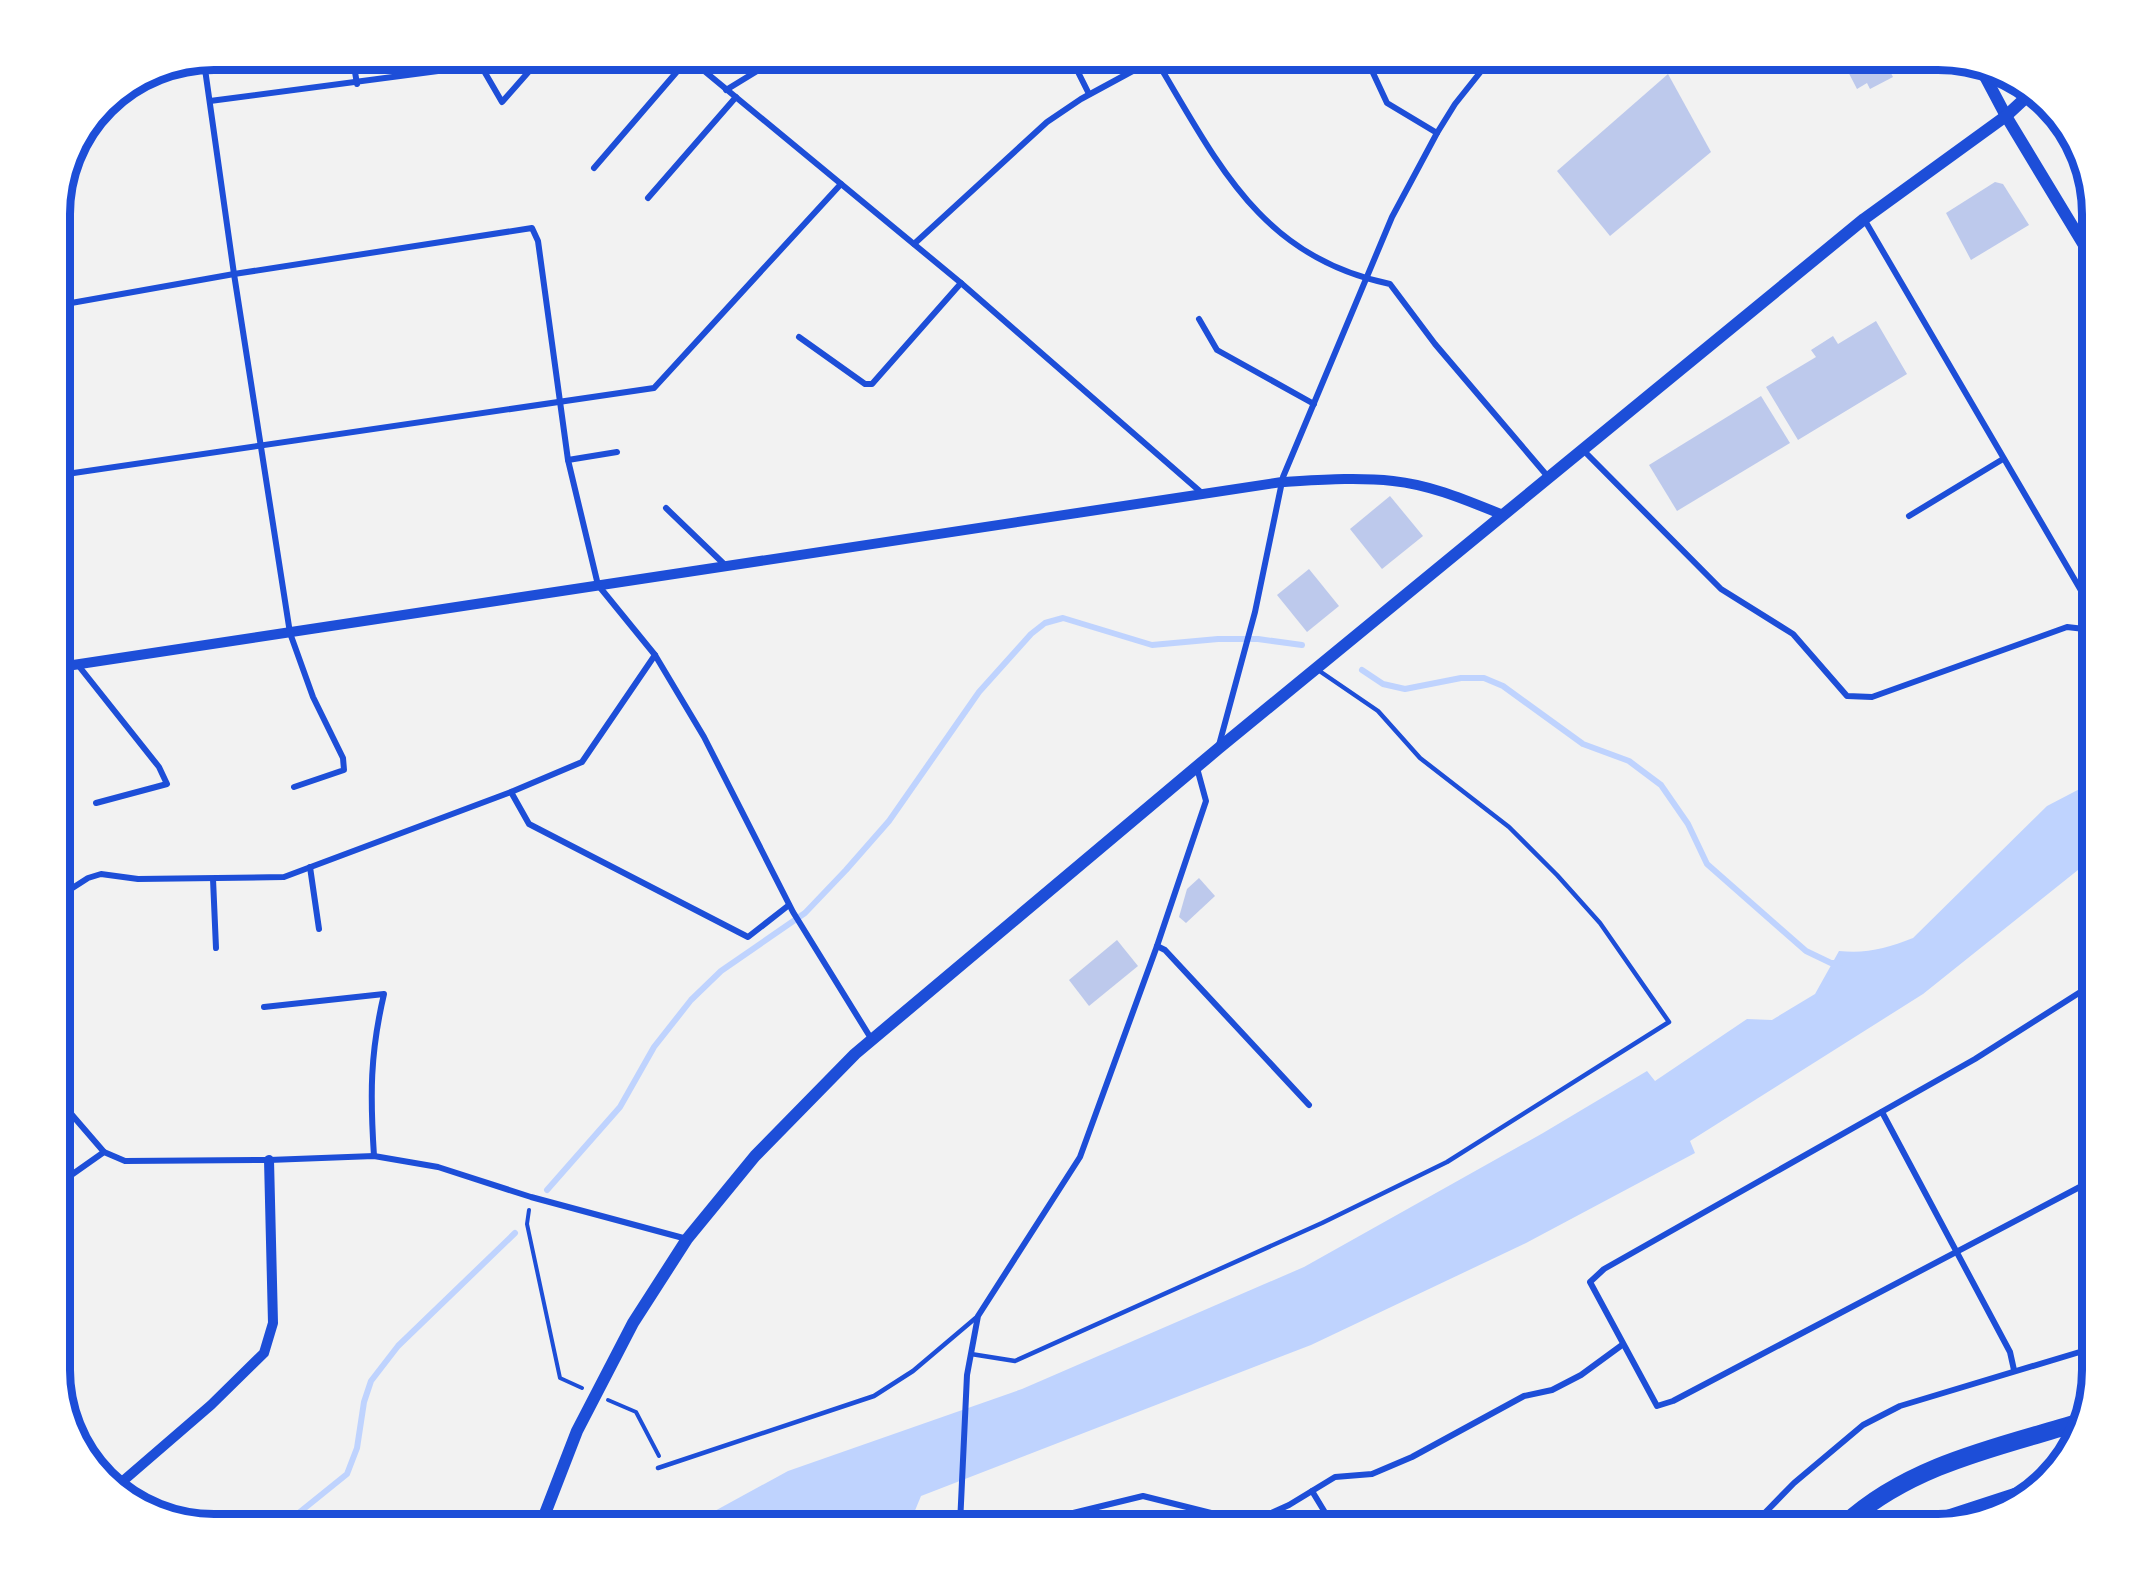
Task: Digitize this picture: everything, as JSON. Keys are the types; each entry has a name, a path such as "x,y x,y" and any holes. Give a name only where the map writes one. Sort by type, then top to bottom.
{"highway":[{"path":"1858,1514 1877,1499 1914,1478 1954,1461 2071,1425"}],"main road":[{"path":"1986,78 2006,116 2082,242"},
{"path":"544,1514 582,1421 633,1323 687,1239 755,1156 872,1040 1219,748 1584,451 1864,219 2006,116 2024,99"}],"street":[{"path":"1077,70 1089,94"},
{"path":"914,244 1047,122 1089,94 1134,70"},
{"path":"1160,70 1218,163 1249,205 1302,251 1366,279 1390,284 1435,344 1549,478"},
{"path":"1372,70 1387,103 1437,133"},
{"path":"1219,748 1249,632 1282,482 1392,218 1437,133 1455,104 1482,70"},
{"path":"205,71 234,274 290,633 314,697 343,758 344,770 294,787"},
{"path":"355,71 357,84"},
{"path":"210,101 357,84 444,71"},
{"path":"484,71 502,102 529,71"},
{"path":"594,168 680,71"},
{"path":"702,71 962,283 1204,495"},
{"path":"726,90 758,71"},
{"path":"648,198 736,97"},
{"path":"71,473 559,400 622,395 654,388 841,184"},
{"path":"1864,219 2082,592"},
{"path":"71,303 234,274 532,228 538,241 568,460 598,585 655,655 704,737 791,908 872,1040"},
{"path":"799,337 865,384 872,384 962,283"},
{"path":"1199,319 1217,350 1314,404"},
{"path":"1584,451 1721,589 1793,634 1847,696 1872,697 2067,627 2082,628"},
{"path":"568,460 617,452"},
{"path":"1909,516 2003,459"},
{"path":"71,666 1282,482 1346,478 1395,481 1447,493 1503,515"},
{"path":"666,508 724,565"},
{"path":"71,889 88,878 100,874 138,879 284,877 511,792 582,762 655,655"},
{"path":"78,665 159,767 167,784 96,803"},
{"path":"960,1514 967,1375 978,1316 1080,1157 1157,946 1206,801 1197,768"},
{"path":"511,792 529,824 748,937 791,908"},
{"path":"310,867 319,929"},
{"path":"213,879 216,948"},
{"path":"1157,946 1165,950 1309,1105"},
{"path":"2082,991 1975,1059 1604,1269 1590,1282 1657,1406 1673,1401 2082,1186"},
{"path":"264,1007 384,994 374,1040 372,1064 370,1099 374,1156"},
{"path":"1882,1112 2010,1352 2014,1370"},
{"path":"71,1119 104,1152 124,1161 269,1160 374,1156 438,1167 531,1197 687,1239"},
{"path":"71,1175 104,1152"},
{"path":"123,1481 211,1405 264,1353 273,1323 269,1160"},
{"path":"1269,1514 1289,1505 1335,1476 1372,1474 1412,1457 1524,1396 1552,1390 1581,1375 1622,1345"},
{"path":"1764,1514 1803,1475 1863,1425 1900,1406 2082,1351"},
{"path":"1312,1491 1326,1514"},
{"path":"1069,1514 1143,1496 1215,1514"}],"lane":[{"path":"970,1354 1015,1361 1214,1269 1322,1223 1446,1162 1669,1022 1600,923 1557,875 1509,827 1420,758 1378,711 1316,669"},
{"path":"658,1468 874,1396 913,1371 978,1316"}],"path":[{"path":"531,1197 527,1224 554,1346"}],"water":[{"path":"2082,788 2082,867 1923,994 1690,1141 1695,1153 1526,1243 1311,1345 921,1496 912,1514 709,1514 788,1471 1022,1389 1304,1267 1543,1133 1647,1071 1655,1081 1747,1019 1772,1020 1815,994 1839,951 1859,952 1877,949 1913,938 2047,806"}],"building":[{"path":"1847,70 1889,70 1893,77 1870,89 1867,83 1857,89"},
{"path":"1668,74 1711,152 1610,236 1557,171"},
{"path":"1995,182 2003,184 2029,225 1971,260 1946,213"},
{"path":"1876,321 1907,374 1798,440 1766,387 1816,357 1811,350 1833,336 1838,344"},
{"path":"1761,396 1790,443 1677,511 1649,465"},
{"path":"1390,496 1423,536 1382,569 1350,529"},
{"path":"1309,569 1339,606 1307,632 1277,595"},
{"path":"1199,878 1215,896 1186,923 1179,917 1187,889"},
{"path":"1117,940 1138,966 1089,1006 1069,980"}],"waterway":[{"path":"547,1190 620,1107 654,1047 691,1000 721,971 805,913 846,870 889,821 979,692 1031,634 1045,623 1063,618 1152,645 1218,639 1258,639 1302,645"},
{"path":"1362,670 1383,684 1405,689 1461,678 1484,678 1503,686 1583,744 1629,761 1661,785 1688,824 1707,864 1806,951 1831,963 1840,963"},
{"path":"297,1514 347,1474 357,1448 364,1402 371,1381 398,1346 515,1233"}]}
